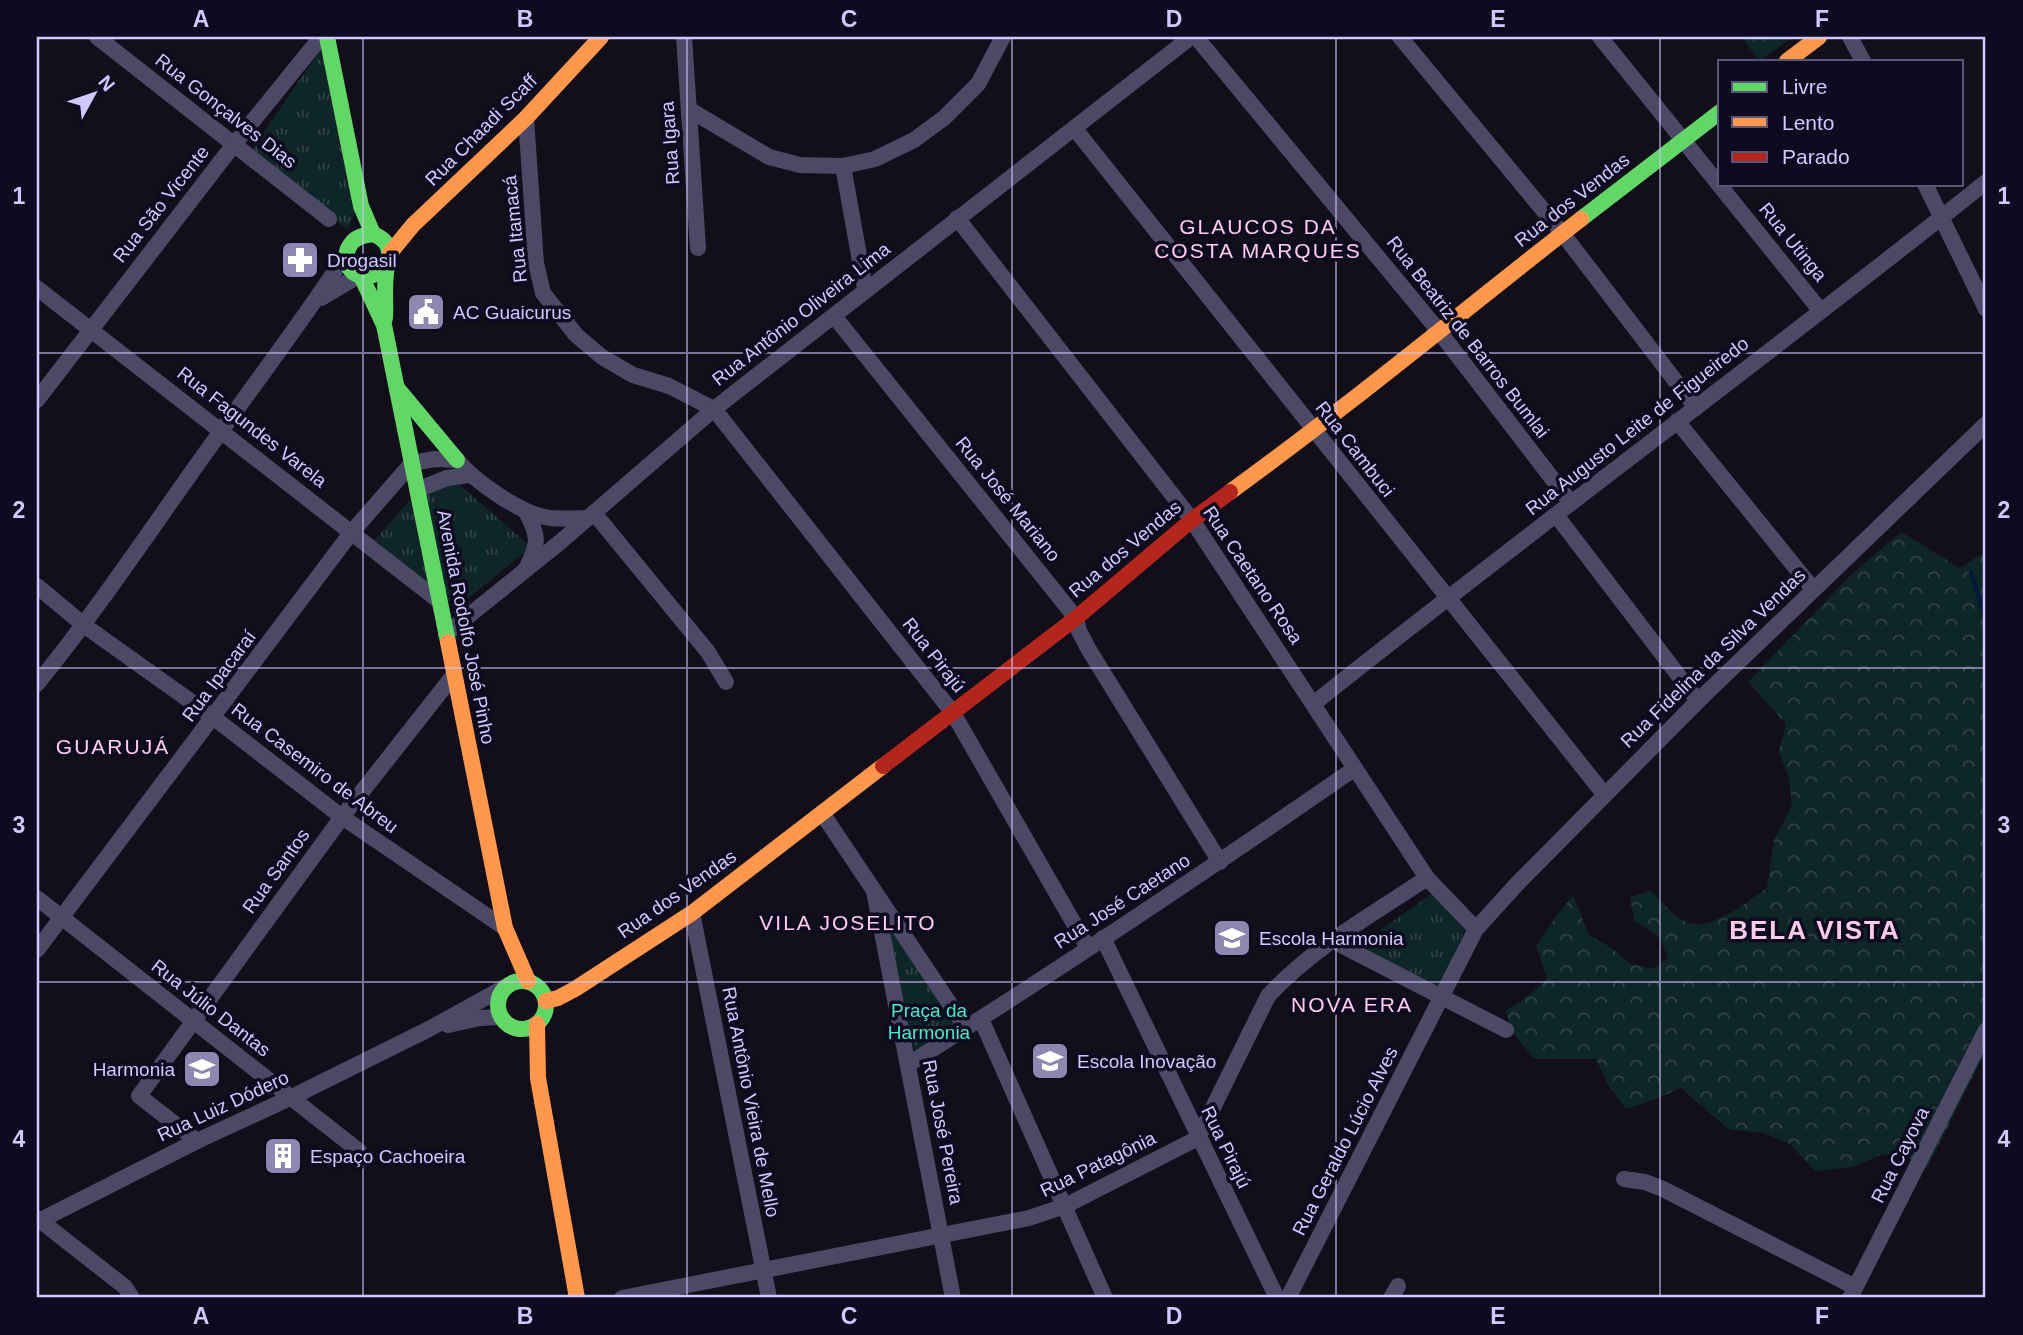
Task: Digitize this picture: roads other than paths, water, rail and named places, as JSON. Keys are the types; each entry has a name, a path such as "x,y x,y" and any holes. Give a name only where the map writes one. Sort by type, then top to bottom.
{"street":[{"name":"Rua Gonçalves Dias","path":"97,37 329,219"},
{"name":"Rua São Vicente","path":"37,400 235,143 321,37"},
{"path":"327,37 361,206 373,234"},
{"name":"Rua Chaadi Scaff","path":"388,261 413,226 526,117 601,37"},
{"name":"Rua Igara","path":"684,37 698,248"},
{"path":"690,110 769,157 800,165 843,166 875,159 914,140 944,118 978,84 1003,37"},
{"name":"Rua Antônio Oliveira Lima","path":"446,634 526,570 714,409 835,316 865,289 1194,37"},
{"name":"Rua Beatriz de Barros Bumlai","path":"1194,37 1438,330 1571,503"},
{"path":"1399,37 1563,234 1696,408"},
{"name":"Rua Utinga","path":"1600,37 1718,182"},
{"path":"1788,60 1819,37"},
{"path":"1850,37 1862,60"},
{"name":"Rua dos Vendas","path":"545,1001 575,989 692,914 1076,618 1192,520 1314,431 1438,330 1718,114"},
{"name":"Rua Itamacá","path":"526,117 536,263 543,293 576,335 602,357 633,375 669,386 714,409"},
{"name":"Rua Cambuci","path":"1075,129 1604,794"},
{"path":"843,166 865,289"},
{"name":"Rua Augusto Leite de Figueiredo","path":"1313,704 1446,598 1986,182"},
{"name":"Rua Utinga","path":"1721,186 1820,310"},
{"path":"1926,186 1986,309"},
{"path":"37,684 85,626 316,301 348,249 360,235 373,234 387,245 388,261 380,275 360,277 351,271 348,249 361,206"},
{"name":"Rua Caetano Rosa","path":"957,218 1192,520 1427,878 1476,929"},
{"name":"Avenida Rodolfo José Pinho","path":"384,325 388,261"},
{"path":"316,301 360,277"},
{"name":"Avenida Rodolfo José Pinho","path":"360,277 384,325 506,932"},
{"name":"Rua Fagundes Varela","path":"37,288 439,601"},
{"name":"Rua José Mariano","path":"835,316 1076,618 1079,631 1089,650 1220,862"},
{"path":"397,388 469,475 526,512 548,518 591,515 709,652 726,682"},
{"name":"Rua Pirajú","path":"714,409 953,713 1088,948"},
{"path":"1677,421 1813,589"},
{"name":"Rua Fidelina da Silva Vendas","path":"1476,929 1604,794 1986,424"},
{"path":"412,463 435,459 457,460"},
{"name":"Rua Ipacaraí","path":"37,950 351,533 412,463"},
{"path":"417,490 447,478 469,475"},
{"path":"526,512 537,538 526,570"},
{"path":"1556,515 1698,701"},
{"name":"Rua Casemiro de Abreu","path":"37,586 85,626 214,718 342,817 506,932"},
{"name":"Rua Santos","path":"197,1141 139,1096 342,817 453,676"},
{"name":"Rua José Caetano","path":"909,1064 1220,862 1353,769"},
{"path":"822,813 966,1028"},
{"path":"1198,1138 1268,996 1285,978 1333,941 1427,878"},
{"name":"Rua José Pereira","path":"874,891 953,1298"},
{"name":"Rua Júlio Dantas","path":"37,898 359,1151"},
{"name":"Rua Antônio Vieira de Mello","path":"692,914 769,1298"},
{"name":"Rua Geraldo Lúcio Alves","path":"1288,1298 1476,929"},
{"path":"506,932 528,981"},
{"path":"506,932 506,986"},
{"name":"Rua Pirajú","path":"1103,938 1277,1298"},
{"path":"1333,941 1506,1030"},
{"path":"538,1078 506,1022 498,999 506,986 516,981 535,984 544,995 544,1013 537,1024 538,1078 577,1298"},
{"name":"Rua Luiz Dódero","path":"37,1220 429,1029 506,986"},
{"name":"Rua Luiz Dódero","path":"429,1029 480,1017 506,1022"},
{"path":"981,1019 1105,1298"},
{"path":"506,1022 525,1029 537,1024"},
{"name":"Rua Cayova","path":"1852,1293 1986,1030"},
{"name":"Rua Patagônia","path":"622,1298 1029,1218 1065,1206 1198,1138"},
{"path":"1624,1179 1645,1182 1662,1189 1852,1293"},
{"path":"37,1220 129,1293"}],"waterway":[{"path":"1971,572 1986,620"}],"place":[{"name":"Drogasil","path":"300,260"},
{"name":"AC Guaicurus","path":"426,312"},
{"name":"Escola Harmonia","path":"1232,938"},
{"name":"Escola Inovação","path":"1050,1061"},
{"name":"Harmonia","path":"202,1069"},
{"name":"Espaço Cachoeira","path":"283,1156"}],"district":[{"name":"GLAUCOS DA COSTA MARQUES","path":"1258,238"},
{"name":"GUARUJÁ","path":"113,746"},
{"name":"VILA JOSELITO","path":"848,922"},
{"name":"BELA VISTA","path":"1815,930"},
{"name":"NOVA ERA","path":"1352,1004"}],"park label":[{"name":"Praça da Harmonia","path":"929,1021"}]}
